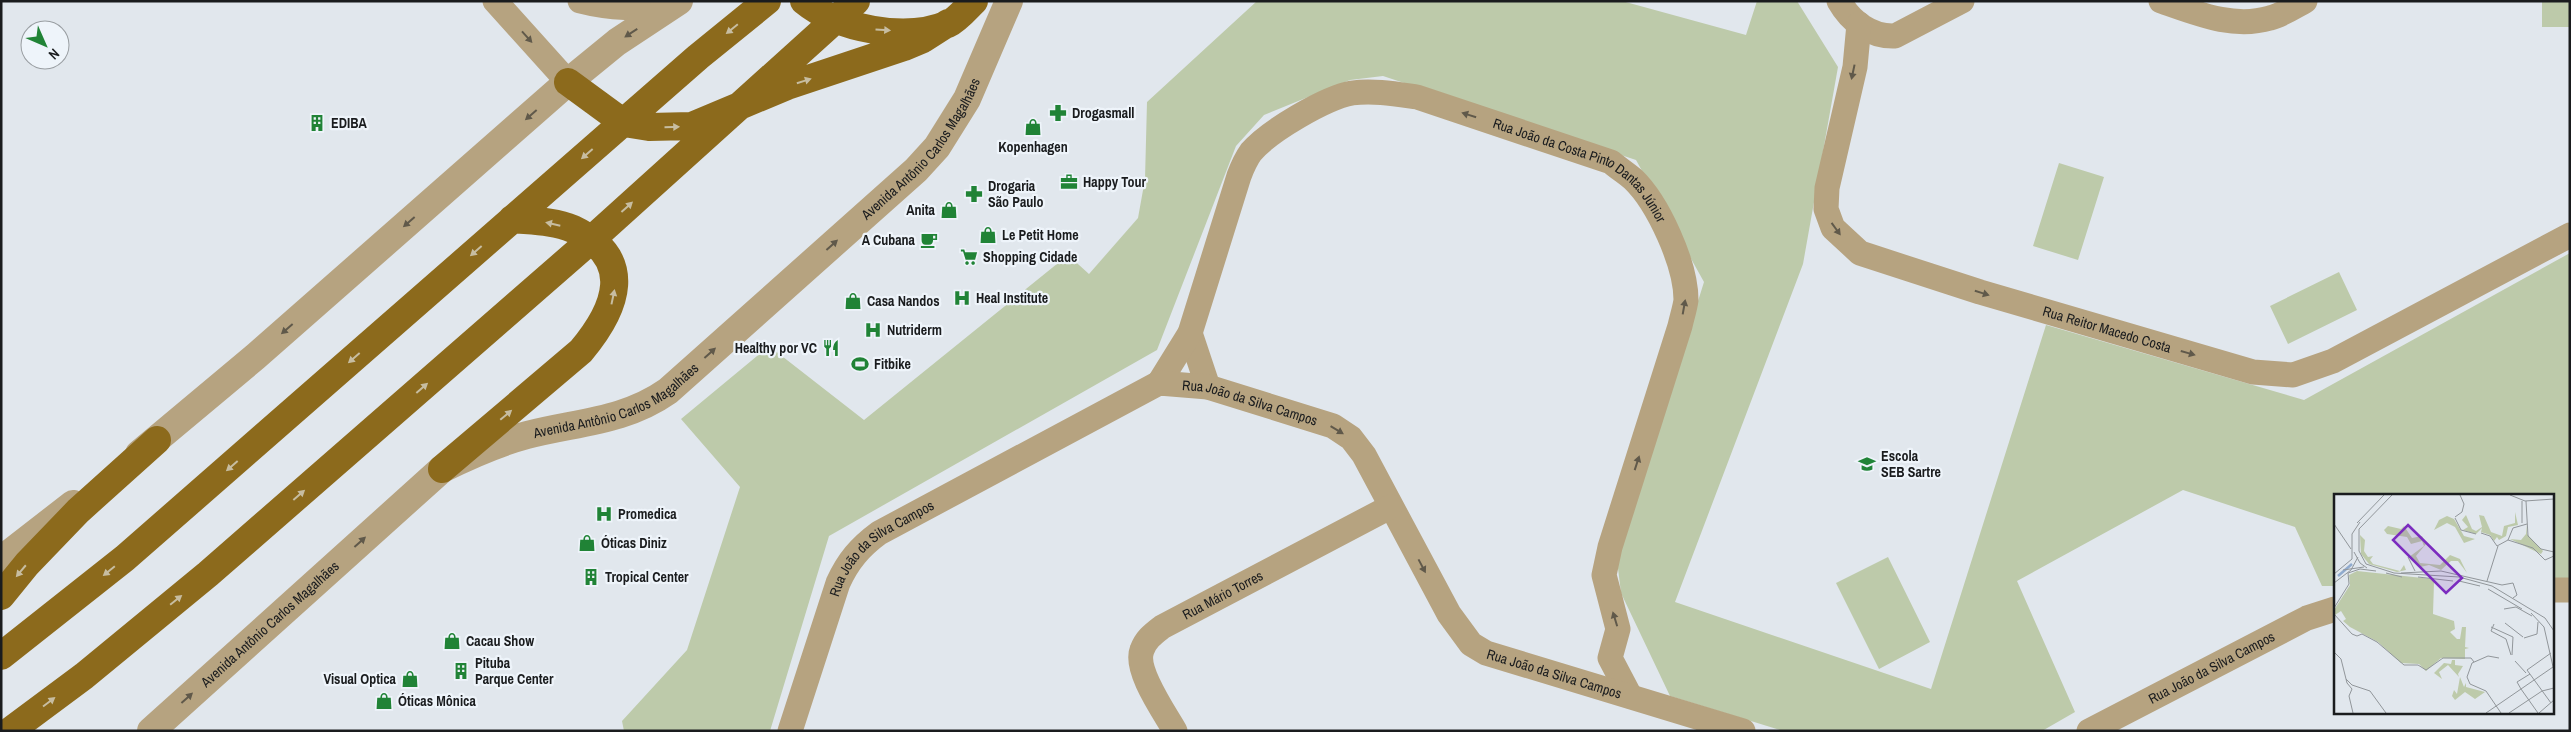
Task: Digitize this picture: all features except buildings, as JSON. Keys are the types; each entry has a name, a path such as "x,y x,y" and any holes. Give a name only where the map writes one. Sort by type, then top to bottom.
{"main road":[{"path":"1,656 125,558 512,218 698,57 766,1"},
{"path":"804,1 815,10 846,10"},
{"path":"568,82 624,123 649,127 692,126 787,86 923,39 948,23 974,1"},
{"path":"846,10 860,27 898,31 918,30 948,23"},
{"path":"10,731 84,676 208,574 591,240 846,10"},
{"path":"442,469 581,351 598,331 613,301 615,287 607,258 591,240 572,229 557,224 512,218"},
{"path":"1,596 27,564 78,511 157,440"}],"street":[{"path":"495,1 568,82"},
{"path":"580,1 605,8 641,9 675,4"},
{"name":"Avenida Antônio Carlos Magalhães","path":"151,731 442,469 492,445 519,437 630,412 649,404 668,391 916,170 937,147 967,99 1008,1"},
{"path":"1839,1 1859,24 1872,34 1894,36 1962,1"},
{"path":"2161,1 2212,18 2237,21 2270,18 2304,1"},
{"path":"1,560 157,440 568,82 617,42 675,4"},
{"name":"Rua Reitor Macedo Costa","path":"1859,24 1855,67 1827,188 1826,209 1832,228 1860,253 1980,292 2254,372 2293,375 2333,362 2570,235"},
{"name":"Rua João da Costa Pinto Dantas Júnior","path":"1159,383 1190,333 1239,176 1250,154 1268,134 1330,101 1352,93 1385,92 1417,97 1612,162 1633,179 1650,200 1678,254 1684,277 1686,301 1680,326 1610,546 1604,575 1618,629 1610,658"},
{"path":"1190,333 1208,387"},
{"name":"Rua João da Silva Campos","path":"790,731 838,583 847,563 862,545 879,533 1159,383 1208,387 1333,426 1351,438 1364,455 1448,614 1471,644 1486,653 1743,731"},
{"name":"Rua Mário Torres","path":"1175,731 1146,680 1141,652 1148,638 1162,627 1390,507"},
{"path":"2554,590 2570,590"},
{"name":"Rua João da Silva Campos","path":"2089,731 2307,618 2334,609"},
{"path":"1578,681 1610,658 1630,696"}],"green space":[{"path":"1257,1 1622,1 1746,35 1757,1 1797,1 1838,67 1803,264 1675,602 1931,689 2046,325 2304,400 2570,253 2570,579 2554,580 2554,494 2334,494 2334,586 2322,586 2295,527 2183,490 2017,581 2075,712 2042,731 1783,731 1670,696 1621,593 1617,560 1704,282 1636,160 1383,76 1350,80 1264,115 1236,146 1157,350 829,536 770,731 624,731 622,721 687,650 740,487 681,419 769,346 864,420 1068,255 1089,274 1138,218 1145,179 1147,102"},
{"path":"2542,1 2570,1 2570,27 2542,27"},
{"path":"2059,163 2104,177 2078,260 2033,246"},
{"path":"2339,272 2357,310 2288,344 2270,306"},
{"path":"1888,557 1930,642 1879,669 1836,583"}],"place":[{"name":"Drogasmall","path":"1058,113"},
{"name":"EDIBA","path":"317,123"},
{"name":"Kopenhagen","path":"1033,127"},
{"name":"Happy Tour","path":"1069,182"},
{"name":"Drogaria São Paulo","path":"974,194"},
{"name":"Anita","path":"949,210"},
{"name":"Le Petit Home","path":"988,235"},
{"name":"A Cubana","path":"929,240"},
{"name":"Shopping Cidade","path":"969,257"},
{"name":"Heal Institute","path":"962,298"},
{"name":"Casa Nandos","path":"853,301"},
{"name":"Nutriderm","path":"873,330"},
{"name":"Healthy por VC","path":"831,348"},
{"name":"Fitbike","path":"860,364"},
{"name":"Escola SEB Sartre","path":"1867,464"},
{"name":"Promedica","path":"604,514"},
{"name":"Óticas Diniz","path":"587,543"},
{"name":"Tropical Center","path":"591,577"},
{"name":"Cacau Show","path":"452,641"},
{"name":"Pituba Parque Center","path":"461,671"},
{"name":"Visual Optica","path":"410,679"},
{"name":"Óticas Mônica","path":"384,701"}]}
